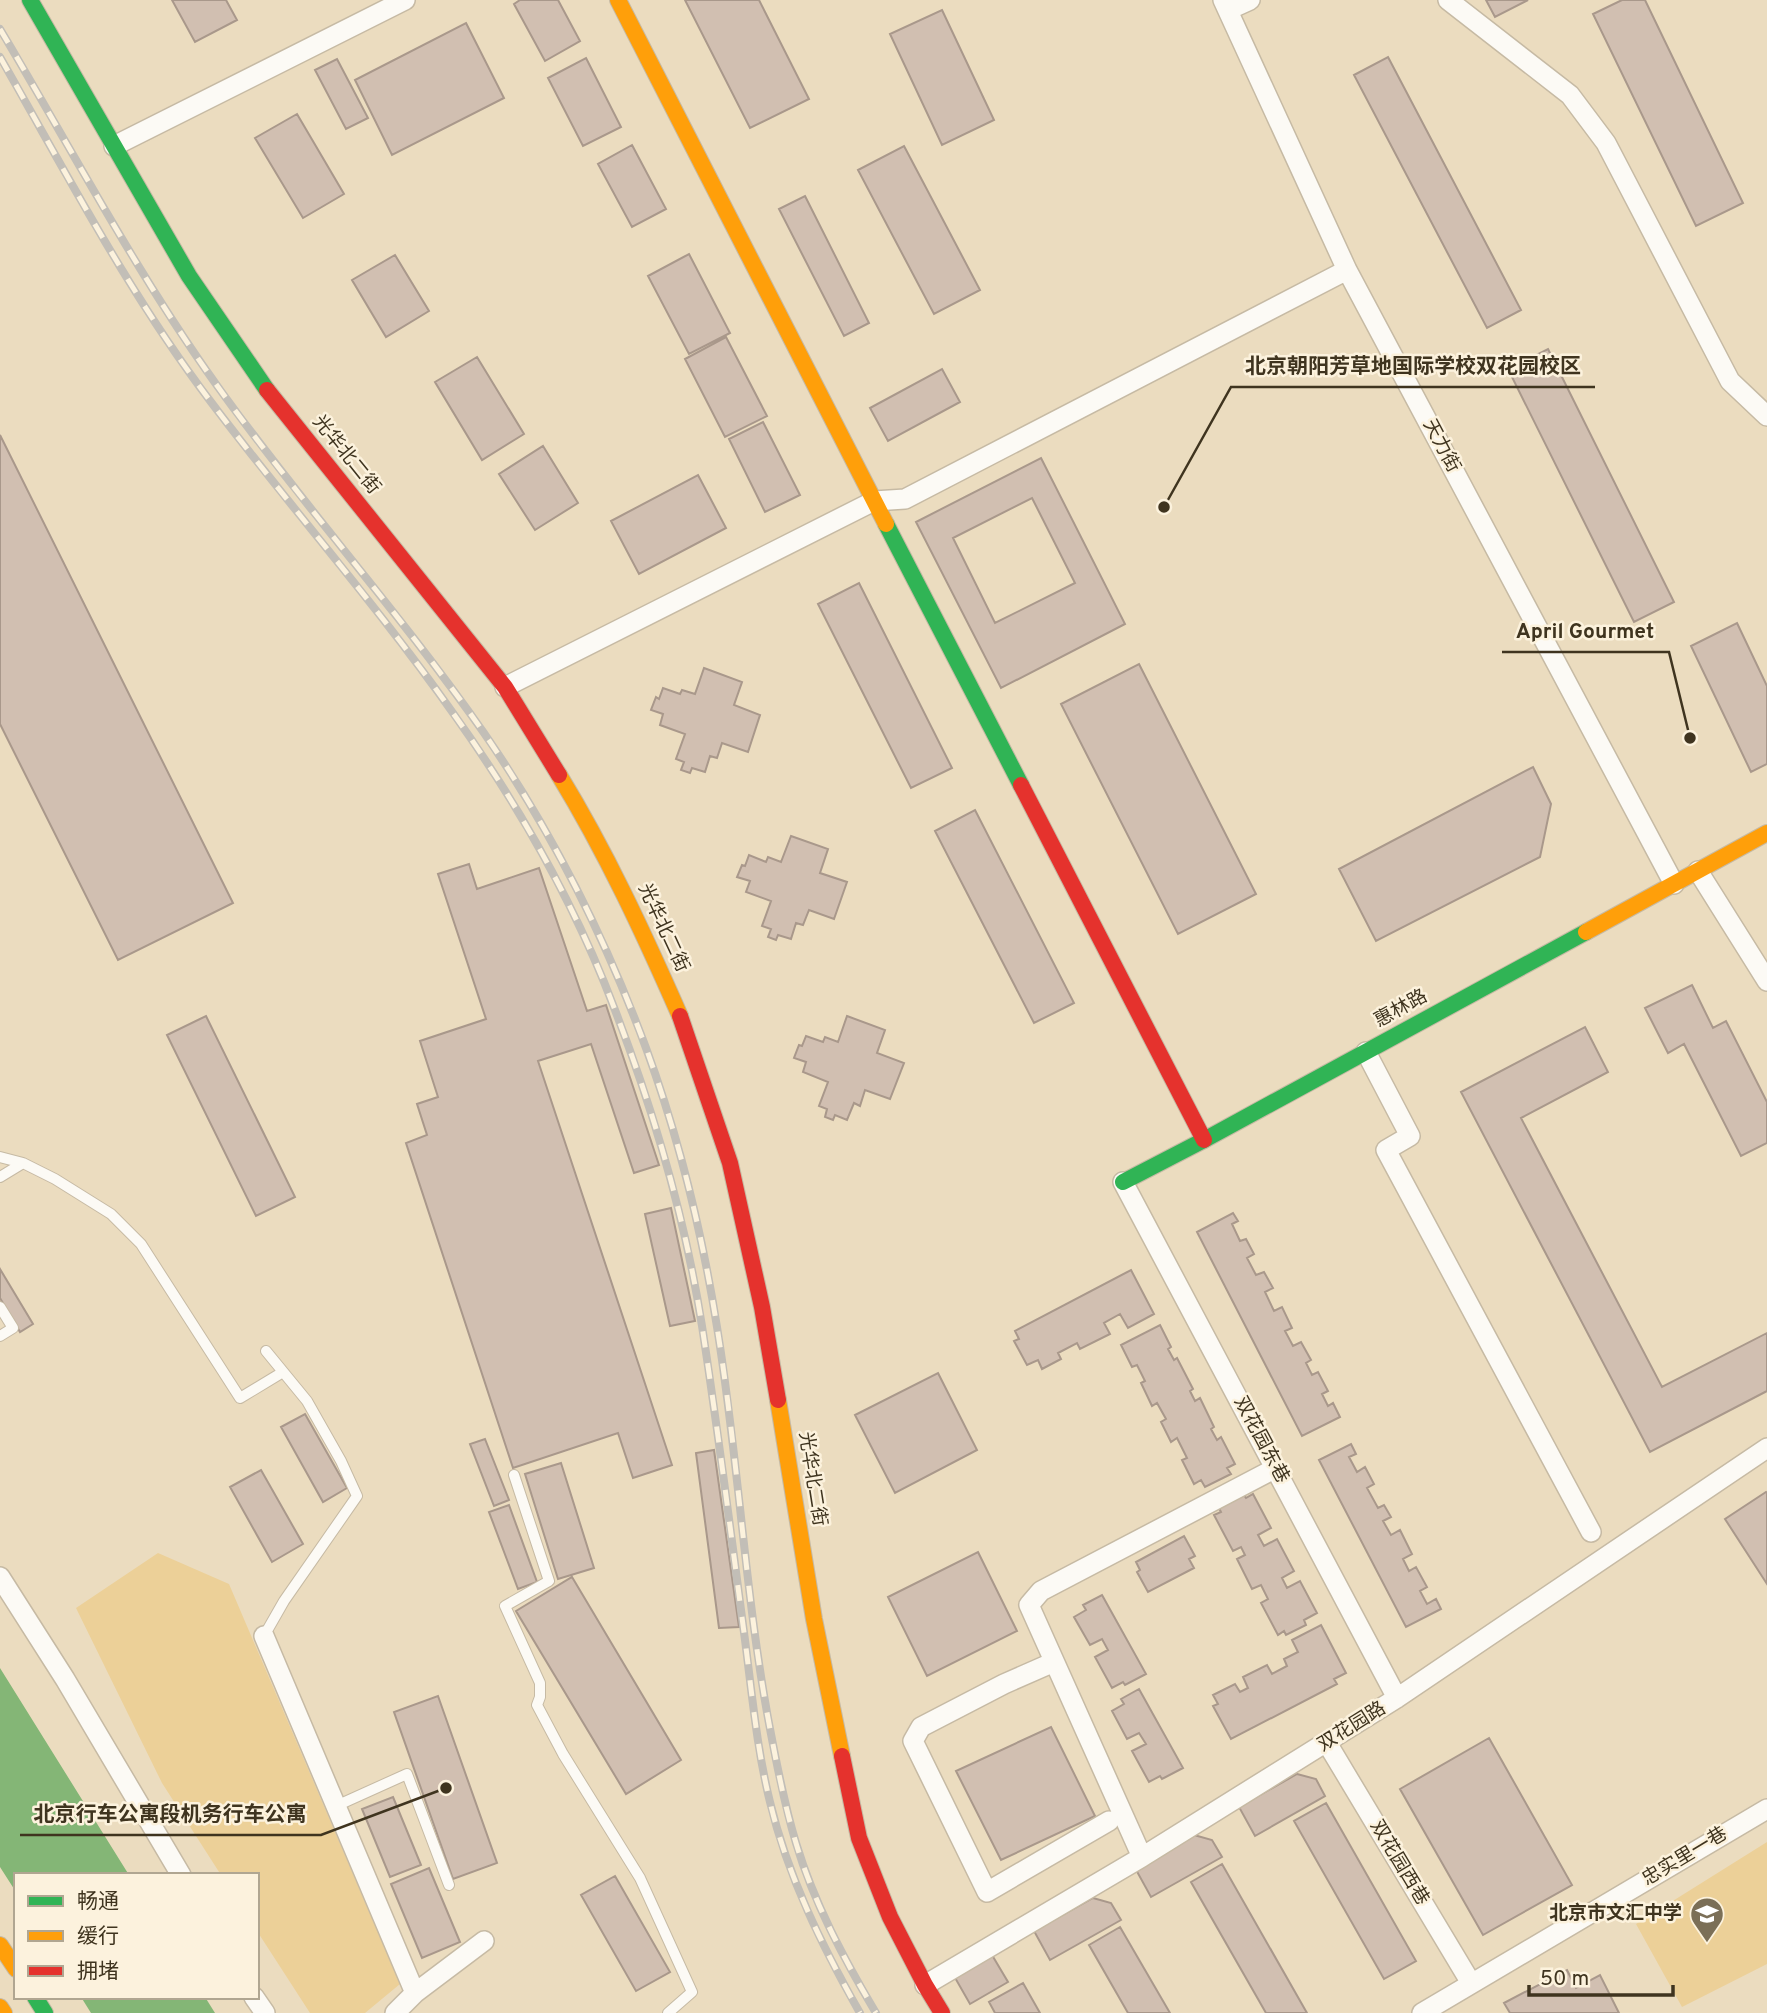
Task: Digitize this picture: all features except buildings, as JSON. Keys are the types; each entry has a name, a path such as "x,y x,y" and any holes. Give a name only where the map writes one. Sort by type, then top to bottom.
{"main road":[{"name":"光华北二街","path":"30,0 189,276 270,395 505,687 576,803 640,926 681,1018 730,1163 762,1307 814,1619 859,1838 890,1917 942,2013"},
{"path":"618,0 1204,1140"},
{"name":"惠林路","path":"1123,1182 1767,833"},
{"path":"0,1945 14,1966"},
{"path":"0,2007 1,2013"}],"street":[{"path":"114,146 405,0"},
{"path":"1226,5 1250,0"},
{"path":"1448,0 1570,95 1606,143 1730,381 1767,416"},
{"name":"天力街","path":"1226,5 1347,270 1674,884"},
{"path":"505,687 874,502 905,499 1347,270"},
{"path":"1698,871 1767,981"},
{"path":"1366,1052 1410,1136 1386,1150 1591,1532"},
{"name":"双花园东巷","path":"1123,1182 1397,1698"},
{"name":"双花园路","path":"925,1985 1142,1857 1327,1743 1767,1448"},
{"path":"1142,1857 1028,1605 1041,1591 1276,1468"},
{"path":"0,1577 65,1679 180,1873"},
{"path":"264,1636 415,1993"},
{"path":"1054,1662 920,1727 913,1741 987,1892 1109,1821"},
{"name":"双花园西巷","path":"1327,1743 1471,1983"},
{"name":"忠实里一巷","path":"1422,2013 1767,1809"},
{"path":"395,2013 415,1993 484,1941"}],"lane":[{"path":"0,1157 23,1163 55,1179 111,1214 141,1244 240,1398 283,1372"},
{"path":"0,1177 23,1163"},
{"path":"0,1307 13,1328 0,1336"},
{"path":"264,1636 284,1601 357,1496 341,1461 307,1401 266,1351"},
{"path":"514,1475 549,1581 505,1606 540,1683 537,1704 563,1754 640,1878 692,1992 668,2013"},
{"path":"336,1806 407,1774 449,1885"}],"shaded area":[{"path":"158,1553 229,1584 400,1984 365,2013 310,2013 259,1934 259,1873 220,1873 162,1783 76,1608"},
{"path":"0,1668 128,1873 14,1873 14,1889 0,1867"},
{"name":"北京市文汇中学","path":"1767,1842 1767,1964 1682,2007 1636,1924"},
{"path":"82,1999 206,1999 215,2013 91,2013"}],"railway":[{"path":"0,29 137,263 195,354 290,482 453,690 509,770 575,885 613,966 646,1048 669,1116 704,1256 725,1378 762,1684 788,1816 803,1865 821,1909 876,2013"},
{"path":"0,57 100,233 153,319 211,402 424,673 477,748 522,819 582,932 629,1048 667,1165 687,1245 708,1365 755,1722 777,1830 796,1884 832,1962 860,2013"}],"traffic: fast":[{"path":"30,0 189,276 267,390"},
{"path":"886,524 1021,785"},
{"path":"1123,1182 1586,932"},
{"path":"36,1999 45,2013"}],"traffic: slow":[{"path":"618,0 886,524"},
{"path":"559,775 624,894 680,1016"},
{"path":"1586,932 1767,833"},
{"path":"778,1400 814,1619 842,1756"},
{"path":"0,1945 14,1966"},
{"path":"0,2007 4,2013"}],"traffic: jam":[{"path":"267,390 505,687 559,775"},
{"path":"1021,785 1204,1140"},
{"path":"680,1016 730,1163 762,1307 778,1400"},
{"path":"842,1756 859,1838 890,1917 942,2013"}],"place":[{"name":"北京朝阳芳草地国际学校双花园校区","path":"1164,507"},
{"name":"April Gourmet","path":"1690,738"},
{"name":"北京行车公寓段机务行车公寓","path":"446,1788"},
{"name":"北京市文汇中学","path":"1707,1944"}]}
